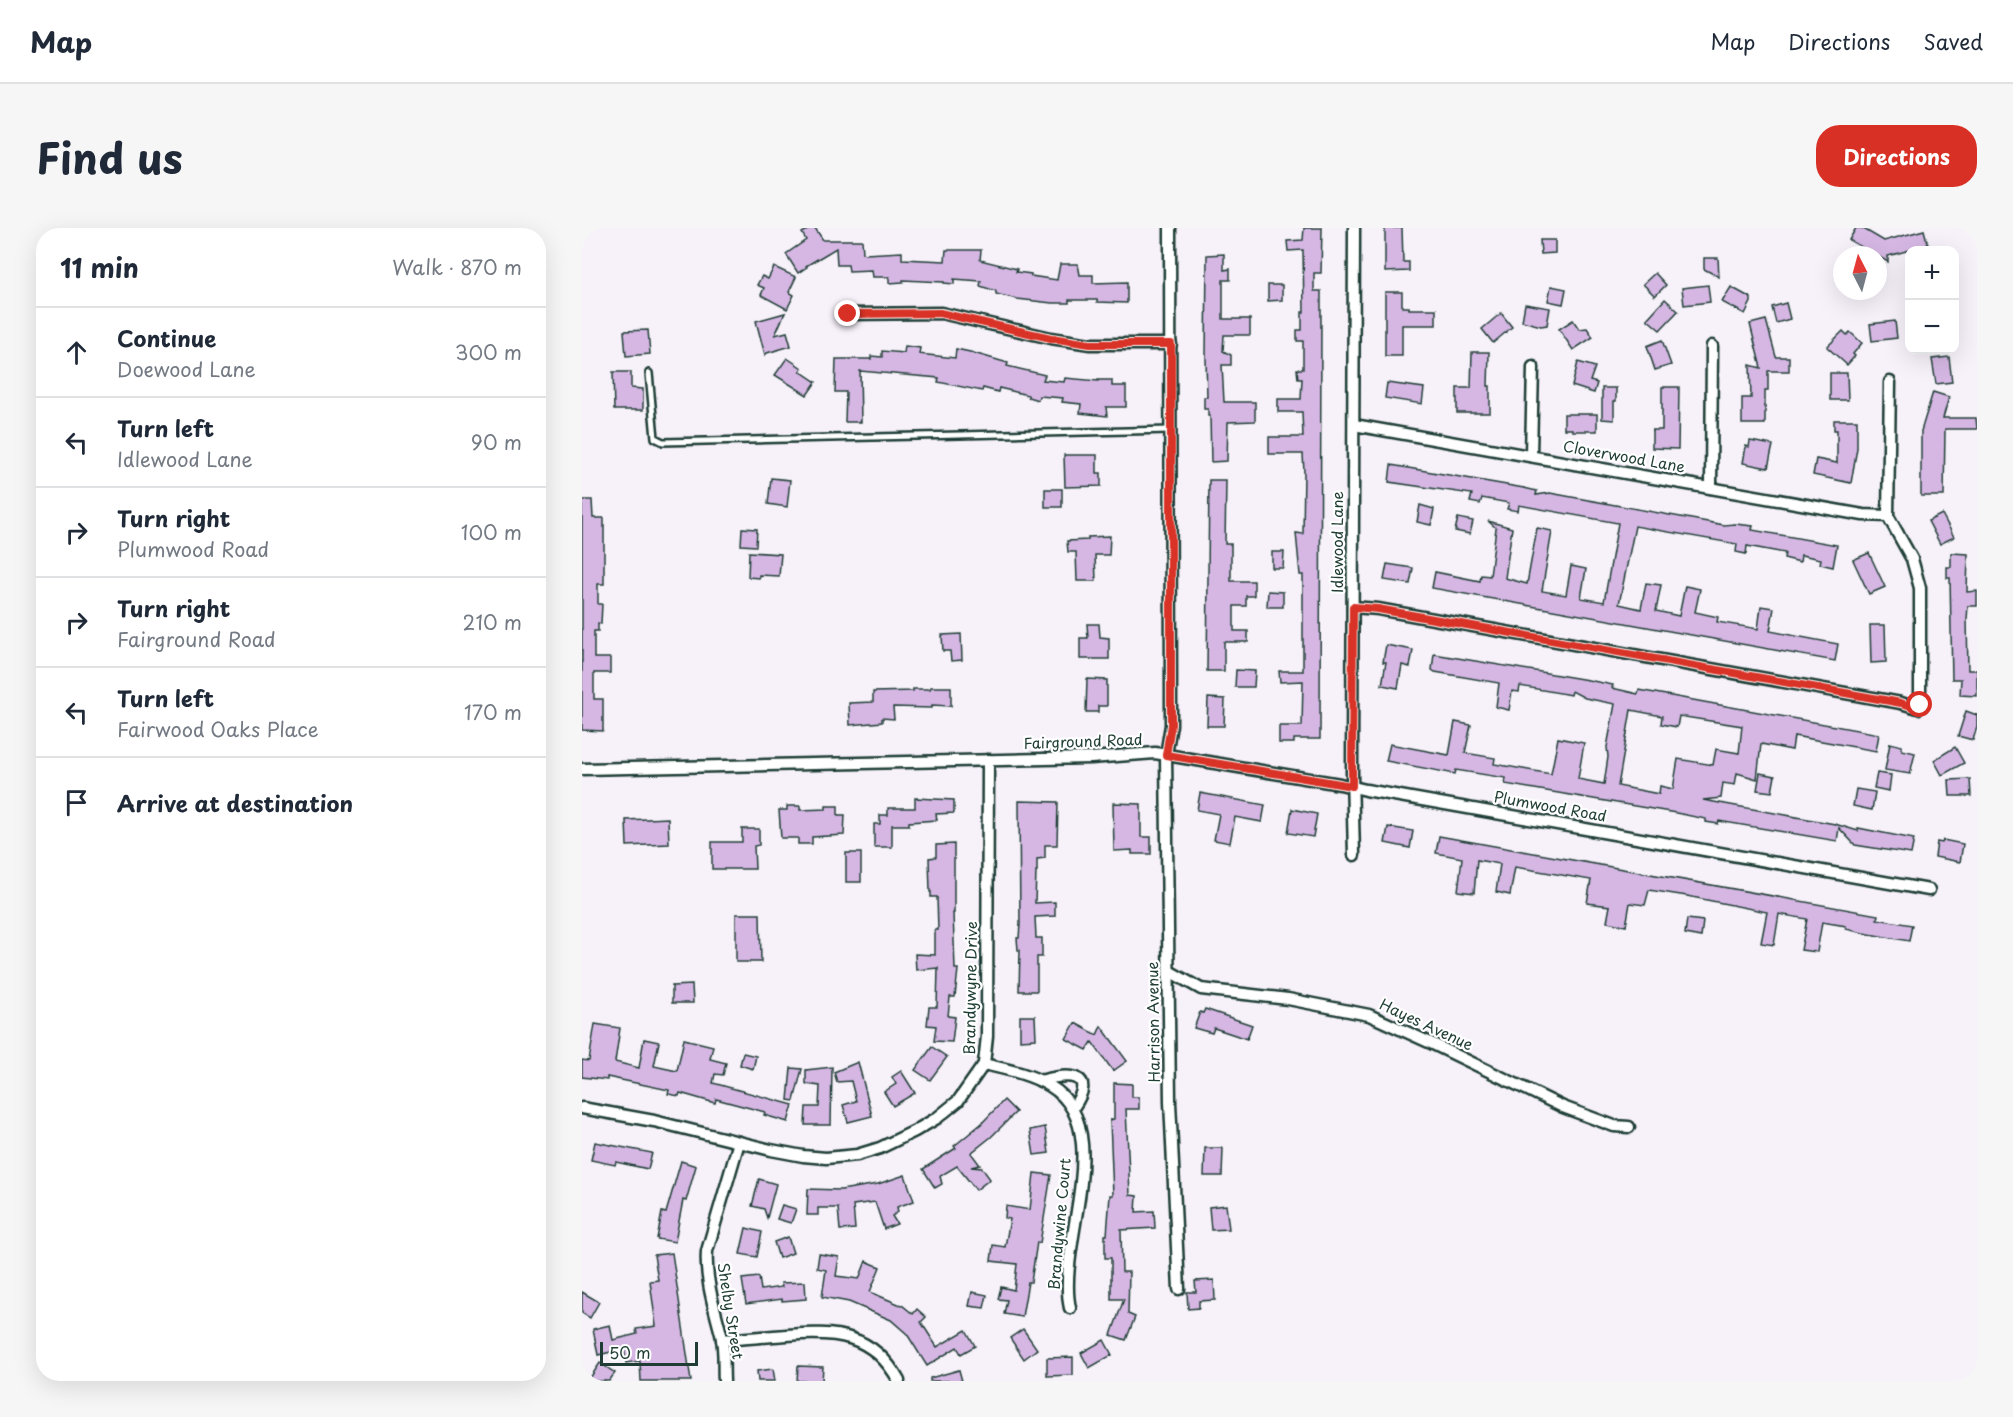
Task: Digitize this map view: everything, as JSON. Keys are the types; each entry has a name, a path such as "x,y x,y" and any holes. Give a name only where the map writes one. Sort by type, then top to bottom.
{"street":[{"path":"1166,755 1171,725 1170,228"},
{"name":"Idlewood Lane","path":"1354,228 1352,786 1354,855"},
{"path":"848,314 940,313 1051,338 1090,344 1171,344"},
{"path":"1711,488 1712,346"},
{"path":"1531,455 1533,367"},
{"path":"1353,607 1378,609 1831,690 1918,708 1920,705 1920,588 1912,559 1888,516 1890,382"},
{"name":"Cloverwood Lane","path":"1354,425 1863,514 1888,516"},
{"name":"Fairground Road","path":"582,769 1091,758 1155,753 1166,755"},
{"name":"Plumwood Road","path":"1166,755 1352,786 1929,890"},
{"name":"Harrison Avenue","path":"1166,755 1170,1102 1179,1289"},
{"name":"Brandywyne Drive","path":"582,1108 654,1120 739,1142 803,1156 826,1158 857,1155 872,1150 915,1131 937,1118 958,1101 984,1064 987,1036 988,760"},
{"name":"Hayes Avenue","path":"1168,971 1201,989 1288,999 1369,1015 1563,1107 1614,1126 1629,1127"},
{"path":"984,1064 1040,1081 1050,1086 1073,1108 1083,1095 1083,1085 1079,1079 1068,1075 1040,1081"},
{"name":"Brandywine Court","path":"1070,1308 1067,1287 1068,1268 1082,1165 1079,1126 1073,1108"},
{"name":"Shelby Street","path":"724,1381 722,1340 706,1261 725,1183 739,1142"},
{"path":"722,1340 816,1333 846,1336 857,1340 878,1354 898,1381"}],"lane":[{"path":"649,373 655,438 663,442 1171,430"}],"building":[{"path":"815,228 823,240 862,240 865,254 902,252 902,259 945,261 946,250 981,250 980,260 1017,269 1016,272 1031,274 1031,276 1057,280 1060,264 1078,264 1080,275 1093,275 1093,283 1127,282 1127,303 1069,300 1069,303 1052,303 1017,299 996,294 996,291 980,286 981,281 954,279 954,284 903,280 903,282 889,283 889,277 873,277 872,270 849,271 848,265 837,265 836,248 798,273 786,254 806,240 802,233"},
{"path":"1304,228 1322,228 1321,273 1314,273 1314,291 1321,291 1320,739 1294,739 1294,743 1279,743 1279,726 1302,726 1303,681 1280,682 1279,671 1303,671 1303,575 1300,575 1296,533 1303,534 1304,472 1303,454 1269,454 1269,437 1303,437 1302,412 1278,412 1278,399 1301,399 1302,379 1298,379 1297,369 1303,369 1303,341 1297,341 1297,330 1302,330 1302,312 1304,312 1303,250 1288,251 1287,241 1303,240"},
{"path":"1385,228 1402,228 1403,262 1409,262 1409,271 1385,272"},
{"path":"1856,228 1862,228 1884,241 1924,230 1928,245 1905,246 1905,251 1888,256 1888,262 1887,246 1860,246 1849,240"},
{"path":"1540,240 1555,240 1555,253 1541,254"},
{"path":"1224,254 1224,270 1230,269 1230,280 1223,280 1223,319 1250,319 1250,335 1224,335 1223,351 1231,355 1231,365 1222,365 1224,402 1255,402 1255,421 1228,422 1227,461 1211,462 1210,416 1208,416 1208,409 1204,409 1204,397 1207,397 1207,255"},
{"path":"1704,258 1718,258 1719,277 1704,269"},
{"path":"774,267 796,277 789,292 794,295 787,309 761,295 764,288 757,285 762,276 768,279"},
{"path":"1655,273 1666,285 1655,296 1643,284"},
{"path":"1268,285 1282,285 1282,300 1268,301"},
{"path":"1708,285 1710,302 1684,305 1682,288"},
{"path":"1551,286 1566,289 1563,304 1548,301"},
{"path":"1731,287 1751,298 1745,314 1722,302"},
{"path":"1385,292 1402,292 1402,307 1436,309 1436,325 1402,325 1402,356 1385,356"},
{"path":"1665,299 1678,311 1660,330 1647,319"},
{"path":"1786,303 1790,319 1776,323 1772,307"},
{"path":"1525,304 1550,308 1547,325 1541,326 1522,321"},
{"path":"785,313 775,335 787,332 791,346 765,355 756,321"},
{"path":"1501,313 1512,327 1493,343 1482,329"},
{"path":"1573,320 1579,329 1587,328 1593,337 1573,350 1559,329"},
{"path":"1766,320 1776,357 1789,357 1789,371 1768,371 1768,390 1765,390 1765,424 1742,424 1742,398 1751,398 1750,365 1761,368 1750,324"},
{"path":"1895,321 1897,338 1872,341 1870,324"},
{"path":"648,330 650,354 626,356 624,331"},
{"path":"1843,331 1847,335 1850,332 1862,343 1847,365 1827,347"},
{"path":"1662,340 1671,365 1655,370 1647,346"},
{"path":"905,346 920,348 919,354 955,358 956,349 970,352 1008,363 1007,366 1045,375 1043,380 1064,382 1065,378 1112,380 1112,386 1126,386 1126,407 1106,407 1107,416 1080,413 1081,404 1062,402 1063,398 1039,396 1038,400 1028,395 999,388 998,392 983,388 982,391 938,382 939,378 860,371 861,422 845,422 846,392 835,392 836,359 871,359 871,356 882,357 882,351 904,353"},
{"path":"1472,352 1489,352 1490,413 1457,413 1457,388 1471,388"},
{"path":"1949,357 1952,382 1936,384 1932,359"},
{"path":"787,358 802,368 800,371 816,382 807,395 775,375"},
{"path":"1578,362 1595,367 1590,381 1597,383 1594,393 1572,386"},
{"path":"613,372 631,372 631,388 643,389 643,410 614,410"},
{"path":"1830,373 1847,373 1848,400 1830,400"},
{"path":"1387,383 1424,388 1422,404 1385,398"},
{"path":"1662,387 1679,387 1678,449 1652,448 1652,430 1662,430"},
{"path":"1602,388 1616,388 1614,420 1602,419"},
{"path":"1933,392 1949,397 1943,418 1976,418 1977,429 1945,429 1944,496 1921,496 1921,431"},
{"path":"1564,414 1597,414 1597,431 1564,429"},
{"path":"1834,420 1857,420 1857,448 1851,483 1813,475 1816,459 1837,463 1837,430 1834,430"},
{"path":"1750,441 1773,445 1768,468 1743,463 1746,446 1749,447"},
{"path":"1064,455 1097,455 1097,473 1101,473 1101,486 1065,487"},
{"path":"1391,465 1524,488 1537,491 1536,495 1550,493 1724,525 1753,526 1752,530 1837,545 1833,567 1820,564 1821,559 1801,555 1800,562 1784,558 1785,553 1747,546 1746,554 1736,552 1737,544 1635,526 1619,604 1641,609 1646,583 1661,585 1656,611 1679,616 1685,586 1700,589 1695,612 1718,617 1717,622 1758,629 1761,606 1774,608 1770,631 1838,644 1835,661 1432,588 1435,572 1480,581 1481,575 1490,576 1496,528 1488,521 1512,528 1505,578 1527,584 1537,528 1552,531 1542,591 1566,595 1571,566 1586,569 1581,598 1604,602 1618,523 1519,505 1518,511 1507,509 1509,503 1482,498 1480,504 1470,502 1472,494 1389,482"},
{"path":"771,478 790,480 787,507 768,504"},
{"path":"1209,480 1226,480 1225,544 1231,544 1231,581 1254,581 1254,596 1246,596 1246,606 1234,606 1234,631 1248,631 1248,642 1224,642 1224,671 1207,671"},
{"path":"1045,489 1062,489 1062,507 1045,507"},
{"path":"582,500 592,500 593,518 604,518 604,584 598,584 598,604 602,604 601,624 598,623 598,631 594,631 594,658 610,658 610,673 594,673 594,699 603,699 603,731 582,730"},
{"path":"1420,505 1434,509 1431,525 1417,522"},
{"path":"1942,514 1954,537 1940,544 1928,521"},
{"path":"1458,518 1473,521 1470,534 1455,531"},
{"path":"742,528 757,529 756,546 741,545"},
{"path":"1110,536 1109,555 1095,555 1096,581 1077,581 1076,552 1068,552 1067,541"},
{"path":"749,552 781,554 779,576 748,577"},
{"path":"1272,552 1284,552 1283,568 1272,568"},
{"path":"1869,553 1885,587 1869,594 1853,560"},
{"path":"1951,553 1968,554 1967,592 1977,591 1977,606 1968,606 1967,619 1968,670 1977,670 1977,696 1960,695 1961,679 1952,679 1950,578 1947,578 1947,567 1951,567"},
{"path":"1387,564 1413,568 1410,584 1384,580"},
{"path":"1268,591 1283,592 1283,607 1267,607"},
{"path":"1087,624 1099,624 1100,637 1109,638 1109,659 1080,659 1080,638 1088,638"},
{"path":"1870,625 1885,625 1886,662 1871,663"},
{"path":"961,634 962,660 951,661 950,651 943,651 942,635"},
{"path":"1386,645 1413,650 1410,667 1402,665 1398,688 1382,685"},
{"path":"1434,654 1588,680 1613,685 1612,688 1638,694 1639,690 1879,734 1876,751 1794,736 1792,750 1761,744 1757,779 1737,773 1735,785 1723,783 1721,798 1703,800 1835,824 1858,831 1858,828 1914,839 1911,854 1855,845 1839,828 1837,841 1719,821 1718,824 1676,813 1505,784 1506,778 1456,770 1455,774 1386,761 1390,744 1449,755 1455,722 1471,725 1465,753 1495,758 1494,764 1551,774 1558,738 1584,743 1578,779 1604,784 1608,757 1607,747 1615,704 1585,698 1572,691 1571,695 1520,686 1519,692 1512,691 1509,710 1496,707 1499,683 1432,670","holes":["1631,710 1662,716 1661,724 1677,727 1679,716 1742,726 1739,753 1716,749 1713,765 1678,759 1673,789 1660,786 1659,794 1618,786"]},
{"path":"1236,670 1255,671 1254,687 1235,687"},
{"path":"1087,679 1107,680 1107,706 1098,706 1098,712 1086,712"},
{"path":"931,687 951,687 951,706 893,707 894,719 882,718 882,722 850,725 849,703 873,702 873,692 913,691 913,689 930,689"},
{"path":"1208,698 1225,699 1224,726 1207,726"},
{"path":"1966,711 1977,715 1977,727 1973,740 1958,736"},
{"path":"1890,743 1902,746 1902,750 1915,753 1910,774 1885,770"},
{"path":"1955,747 1964,763 1942,775 1934,760"},
{"path":"1760,773 1775,776 1772,792 1757,790"},
{"path":"1877,773 1891,775 1889,791 1874,788"},
{"path":"1970,779 1971,796 1950,796 1949,780"},
{"path":"1856,789 1875,792 1872,810 1853,806"},
{"path":"1200,793 1265,805 1262,822 1235,817 1230,843 1214,840 1219,814 1197,810"},
{"path":"915,798 954,800 954,813 936,814 937,820 909,822 909,825 892,825 892,847 874,847 874,824 880,824 880,815 888,815 888,808 915,808"},
{"path":"1019,801 1058,802 1057,845 1045,845 1045,858 1037,859 1035,903 1055,902 1055,916 1035,917 1036,938 1042,938 1042,957 1037,957 1037,991 1019,991 1020,950 1018,950 1017,938 1019,938 1020,924"},
{"path":"1113,803 1141,804 1141,837 1151,837 1151,854 1132,854 1132,850 1114,851"},
{"path":"787,806 800,806 800,810 838,806 838,815 845,815 844,835 812,837 812,844 798,844 798,838 781,838 779,810 787,810"},
{"path":"1292,809 1317,814 1313,837 1288,833"},
{"path":"668,818 669,844 627,846 626,820"},
{"path":"1388,827 1413,831 1410,848 1385,843"},
{"path":"742,829 759,829 759,845 754,846 755,869 712,869 712,842 742,842"},
{"path":"1439,836 1878,915 1877,919 1912,925 1909,941 1863,933 1846,929 1846,926 1822,922 1817,952 1801,950 1807,919 1779,914 1774,945 1761,943 1767,912 1649,890 1645,905 1630,903 1626,926 1607,922 1610,906 1587,903 1591,880 1515,867 1510,895 1496,892 1500,864 1477,860 1474,893 1458,891 1462,858 1436,853"},
{"path":"1943,840 1963,844 1960,862 1935,857 1937,842 1942,843"},
{"path":"954,844 953,913 955,969 958,969 955,997 950,997 948,1016 955,1017 952,1042 934,1041 936,1026 927,1025 929,1007 937,1007 938,968 916,970 915,954 935,955 935,930 938,930 937,897 931,897 929,858 936,857 936,845"},
{"path":"846,853 861,853 861,882 846,882"},
{"path":"736,914 760,914 761,962 736,962"},
{"path":"1687,919 1703,921 1701,937 1685,934"},
{"path":"692,985 693,1003 672,1003 672,986"},
{"path":"1205,1009 1252,1025 1247,1039 1214,1028 1212,1033 1194,1028 1200,1012 1203,1013"},
{"path":"1020,1016 1035,1016 1036,1039 1020,1040"},
{"path":"1075,1023 1097,1035 1101,1026 1127,1061 1113,1071 1092,1042 1087,1050 1066,1039"},
{"path":"595,1024 620,1028 615,1062 639,1068 644,1039 659,1042 654,1066 677,1071 684,1039 713,1046 710,1059 726,1063 723,1075 715,1074 713,1083 793,1105 788,1122 764,1115 765,1112 716,1099 715,1103 680,1093 679,1096 668,1094 669,1090 607,1077 607,1080 582,1077 582,1060 589,1061"},
{"path":"932,1047 947,1057 930,1080 915,1070"},
{"path":"743,1053 756,1056 753,1069 740,1065"},
{"path":"858,1062 872,1116 848,1122 843,1105 856,1101 851,1081 837,1082 834,1072"},
{"path":"832,1067 831,1125 805,1125 806,1107 819,1107 820,1086 806,1084 806,1070"},
{"path":"791,1068 802,1069 794,1101 788,1100"},
{"path":"901,1071 915,1093 893,1106 884,1092 896,1084 892,1077"},
{"path":"1114,1083 1132,1084 1132,1097 1139,1097 1139,1109 1126,1109 1130,1195 1137,1196 1136,1212 1154,1211 1155,1228 1121,1230 1122,1272 1129,1272 1128,1314 1135,1317 1126,1340 1111,1335 1124,1299 1111,1299 1111,1258 1105,1258 1105,1235 1107,1235 1110,1195 1113,1195 1110,1120 1114,1119"},
{"path":"1004,1100 1016,1112 971,1153 980,1165 971,1167 982,1168 990,1179 976,1190 957,1166 940,1176 942,1184 935,1188 923,1169 956,1148 954,1146 981,1124"},
{"path":"1045,1127 1049,1153 1034,1155 1030,1130"},
{"path":"595,1142 652,1153 648,1169 616,1162 615,1165 591,1160"},
{"path":"1205,1148 1223,1148 1222,1176 1204,1176"},
{"path":"681,1161 696,1166 686,1201 683,1200 675,1242 657,1239 662,1212 666,1213"},
{"path":"1034,1173 1051,1175 1040,1243 1037,1242 1031,1282 1028,1282 1022,1317 1004,1314 1007,1300 998,1299 1001,1287 1014,1290 1017,1264 991,1261 993,1245 1005,1247 1010,1219 1005,1218 1006,1206 1030,1210"},
{"path":"905,1175 914,1201 897,1207 898,1212 892,1216 897,1224 884,1229 875,1202 853,1205 855,1229 840,1230 838,1208 818,1208 818,1215 807,1215 808,1189 841,1190 878,1184"},
{"path":"759,1179 776,1184 767,1218 764,1209 752,1206"},
{"path":"782,1205 796,1209 791,1223 777,1219"},
{"path":"1226,1205 1229,1229 1211,1230 1209,1207"},
{"path":"746,1228 762,1232 757,1257 740,1254"},
{"path":"788,1237 793,1253 779,1258 774,1242"},
{"path":"672,1253 691,1381 641,1381 640,1361 626,1363 624,1349 598,1355 593,1329 610,1325 613,1340 637,1334 636,1329 656,1326 650,1281 658,1280 654,1255"},
{"path":"819,1254 839,1257 836,1276 859,1279 866,1261 880,1267 870,1292 903,1306 913,1314 917,1309 926,1317 921,1322 937,1347 966,1330 975,1346 961,1354 957,1347 927,1366 907,1334 891,1320 849,1302 822,1297 826,1270 817,1268"},
{"path":"759,1277 761,1290 782,1287 781,1283 805,1282 806,1299 782,1301 782,1299 746,1304 742,1279"},
{"path":"1214,1280 1215,1300 1199,1301 1199,1308 1188,1309 1187,1292 1196,1292 1195,1281"},
{"path":"582,1292 599,1302 590,1318 582,1313"},
{"path":"972,1292 987,1295 984,1308 969,1306"},
{"path":"1023,1329 1037,1349 1024,1359 1010,1338"},
{"path":"1104,1340 1112,1355 1089,1368 1081,1353"},
{"path":"1073,1357 1073,1375 1047,1376 1047,1358"},
{"path":"600,1363 615,1373 609,1381 588,1381"},
{"path":"798,1366 823,1367 822,1381 797,1381"},
{"path":"773,1369 775,1381 758,1381 757,1371"},
{"path":"959,1370 962,1381 930,1381 930,1378"}],"route":[{"path":"848,314 940,313 1051,338 1090,344 1171,344 1171,725 1166,755 1352,786 1353,607 1378,609 1901,703 1913,708 1918,708 1920,705"}]}
